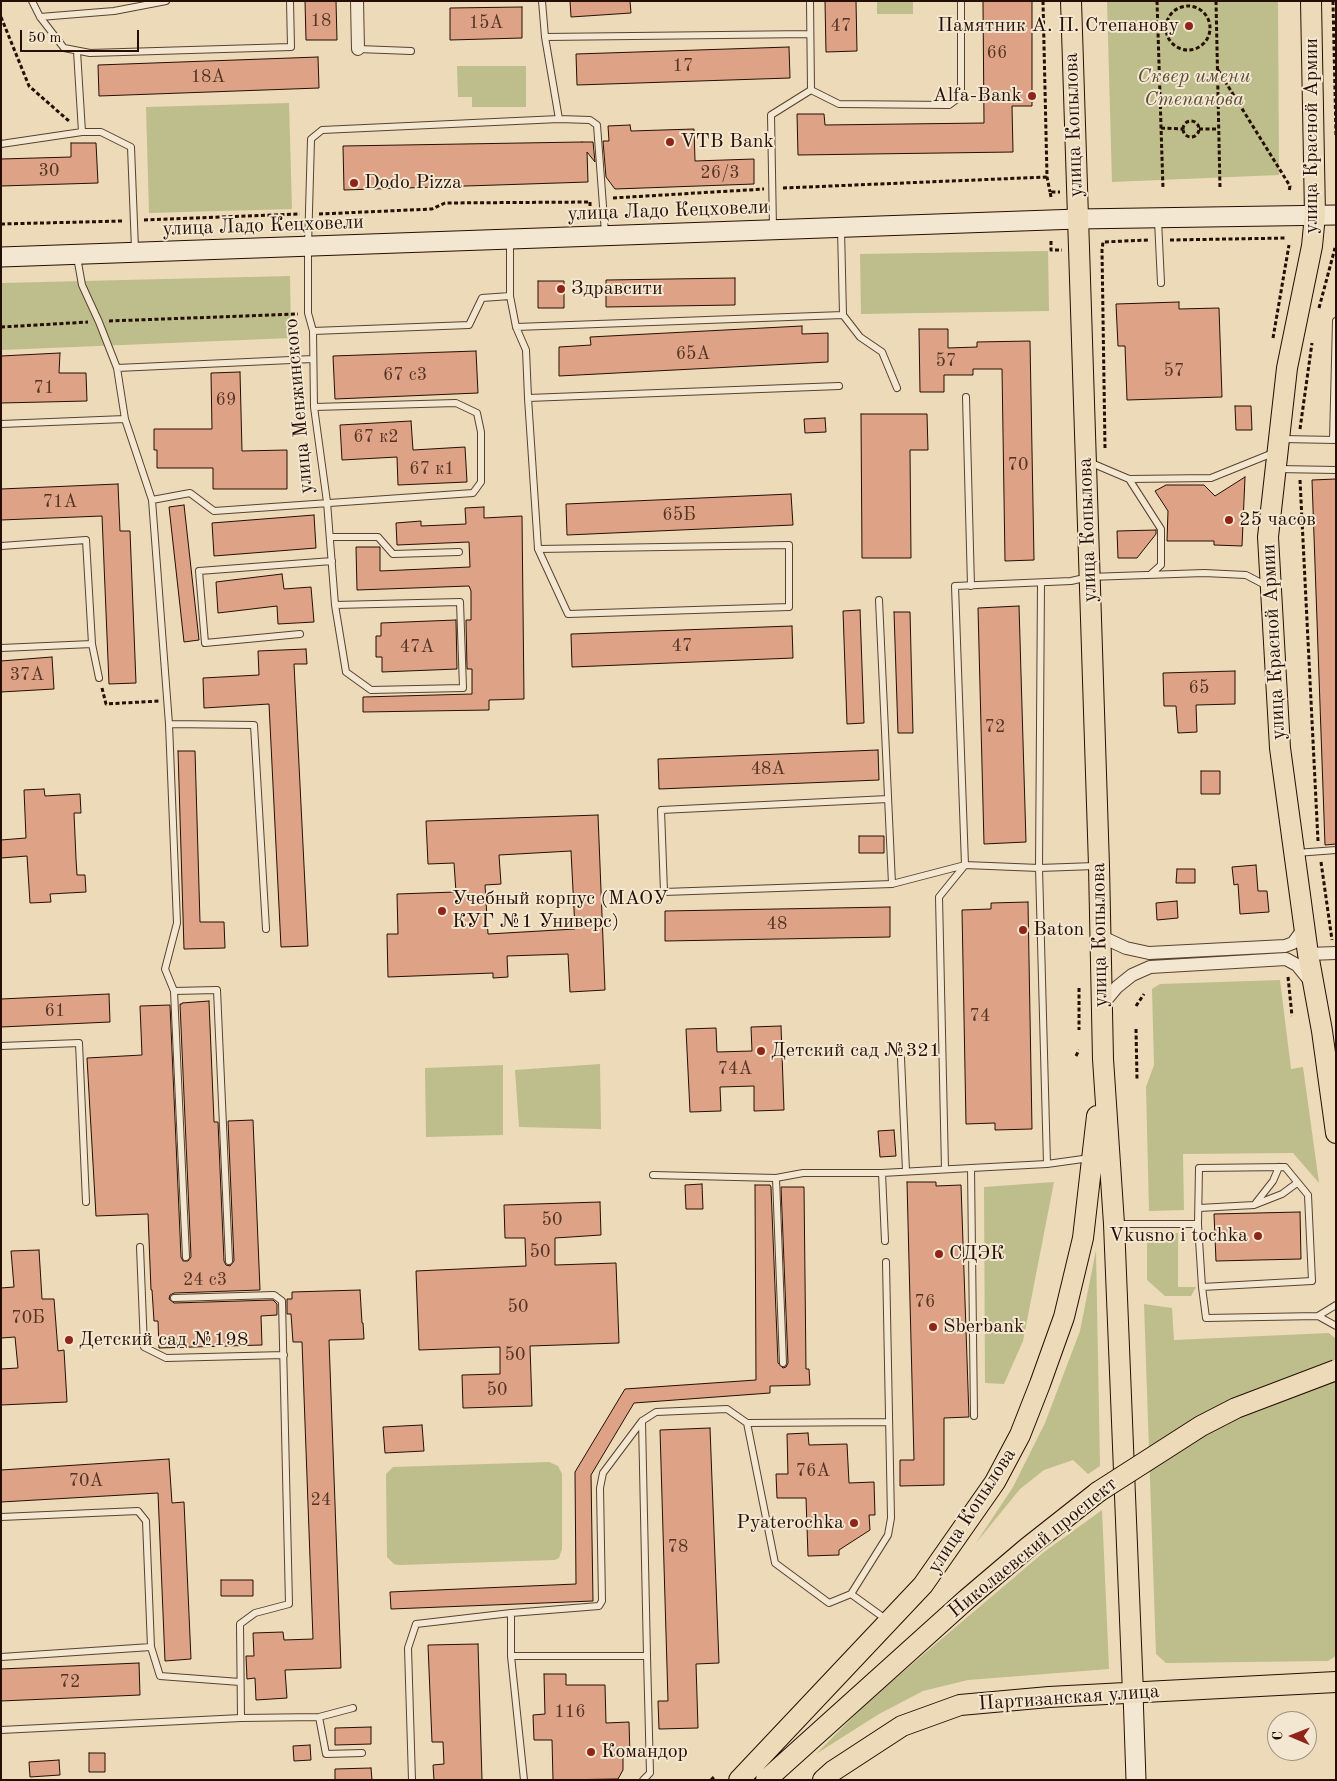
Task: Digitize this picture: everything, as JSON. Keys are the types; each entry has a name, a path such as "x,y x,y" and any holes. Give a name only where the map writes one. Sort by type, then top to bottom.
{"main road":[{"name":"улица Копылова","path":"1071,1 1099,866 1103,1059 1114,1224 1136,1780"},
{"name":"улица Красной Армии","path":"1311,1 1315,215 1312,246 1287,368 1268,537 1280,748 1304,927 1322,1031 1336,1133"},
{"name":"улица Ладо Кецховели","path":"1,257 1078,219 1336,215"},
{"path":"1322,1031 1336,1082"},
{"name":"улица Копылова","path":"739,1780 923,1586 995,1482 1020,1435 1064,1316 1082,1238 1093,1158 1103,1059"},
{"name":"Николаевский проспект","path":"766,1780 967,1599 1027,1548 1098,1492 1202,1426 1236,1408 1336,1370"},
{"name":"Партизанская улица","path":"823,1780 833,1771 902,1726 960,1705 1049,1697 1336,1682"}],"street":[{"path":"357,1 358,49"},
{"path":"1100,936 1126,948 1149,954 1285,946 1292,943 1304,927"},
{"path":"1308,954 1334,948"},
{"path":"1102,1005 1117,987 1132,975 1150,967 1286,959 1297,965 1314,988"}],"lane":[{"path":"32,1 40,17 64,48 90,53 291,47 290,1"},
{"path":"40,17 114,11 166,1"},
{"path":"542,1 545,37 559,119"},
{"path":"810,1 811,90"},
{"path":"811,90 839,104 949,105 961,96 961,1"},
{"path":"545,37 810,34"},
{"path":"358,49 411,51"},
{"path":"77,51 82,132"},
{"path":"773,230 771,115 811,90"},
{"name":"улица Менжинского","path":"335,605 460,602 463,688 371,690 346,672 335,605 327,502 314,407 313,331 308,313 311,139 322,130 559,119 590,120 597,125 605,236"},
{"path":"1,144 82,132 100,132 131,147 135,252"},
{"path":"1158,219 1161,283"},
{"path":"840,227 843,316 860,337 882,352 897,388"},
{"path":"510,240 510,296 516,327 526,350 538,549 568,614 789,607 789,545 538,549"},
{"path":"77,254 82,285 117,368 125,419 152,500 169,724 177,923 165,969 174,991 186,1257"},
{"path":"313,331 469,325 482,298 510,296"},
{"path":"516,327 843,316"},
{"path":"1086,460 1129,479 1211,478 1277,453 1299,440 1334,440 1336,321"},
{"path":"117,368 313,359"},
{"path":"528,398 839,386"},
{"path":"966,396 971,586"},
{"path":"152,500 190,493 214,511 473,493 481,482 481,432 477,413 456,403 314,407"},
{"path":"1,424 125,419"},
{"path":"1277,453 1300,469 1336,470"},
{"path":"1129,479 1161,530 1162,565 1151,574"},
{"path":"330,537 378,537 393,554 459,552"},
{"path":"1,546 86,540 92,644 99,678"},
{"path":"300,634 205,643 199,571 332,561"},
{"path":"945,1169 939,897 965,865 956,586 1071,581 1089,577 1204,573 1246,575 1270,587"},
{"path":"1041,583 1039,868 1047,1164"},
{"path":"880,600 892,884"},
{"path":"1,648 92,644"},
{"path":"169,724 254,725 266,929"},
{"path":"888,800 661,810 664,892 892,884 965,865 1039,868 1099,866"},
{"path":"1295,853 1336,850"},
{"path":"174,991 217,990 229,1261"},
{"path":"1,1046 78,1043 86,1202"},
{"path":"901,1058 906,1171"},
{"path":"653,1175 755,1179 776,1178 803,1173 882,1173 1047,1164 1093,1158"},
{"path":"1254,1205 1273,1181 1279,1167"},
{"path":"1202,1287 1312,1281 1308,1196 1285,1167 1198,1168 1198,1224 1202,1287 1206,1318 1318,1316 1336,1326"},
{"path":"970,1168 974,1416"},
{"path":"882,1173 885,1241"},
{"path":"776,1178 783,1363"},
{"path":"1199,1208 1254,1205 1282,1194 1297,1183"},
{"path":"1114,1224 1198,1224"},
{"path":"140,1247 144,1347 166,1358 284,1355"},
{"path":"747,1423 775,1563 829,1602 851,1594 888,1535 890,1518 886,1262"},
{"path":"174,1298 274,1295 282,1301 289,1604 255,1613 240,1624 241,1718"},
{"path":"1318,1316 1336,1305"},
{"path":"412,1780 408,1648 416,1624 511,1613 599,1606 602,1601 600,1488 603,1473 642,1420 656,1412 727,1410 747,1423 888,1422"},
{"path":"642,1420 650,1773 643,1780"},
{"path":"1,1517 138,1511 146,1520 151,1647 160,1676 240,1682"},
{"path":"851,1594 889,1622"},
{"path":"511,1613 511,1656 524,1780"},
{"path":"1,1657 151,1647"},
{"path":"511,1656 647,1656"},
{"path":"1,1730 241,1718 319,1717 353,1708"},
{"path":"319,1717 326,1754 362,1753"}],"path":[{"path":"1043,1 1047,177 1051,197"},
{"path":"1157,1 1163,189"},
{"path":"1216,1 1220,188"},
{"path":"1332,1 1336,136"},
{"path":"1189,6 1196,8 1207,17 1210,30 1204,44 1191,50 1184,50 1171,42 1166,28 1176,10 1189,6"},
{"path":"1,17 29,86 82,132"},
{"path":"1157,28 1166,28"},
{"path":"1210,30 1216,30"},
{"path":"1218,69 1290,186 1290,192"},
{"path":"1191,121 1196,123 1199,129 1197,134 1192,137 1186,135 1183,128 1186,122 1191,121"},
{"path":"1161,128 1183,128"},
{"path":"1199,129 1218,129"},
{"path":"603,198 1047,177"},
{"path":"1050,192 1060,192"},
{"path":"321,214 432,209 445,203 590,202"},
{"path":"144,220 298,214"},
{"path":"1,224 128,221"},
{"path":"1105,451 1103,242 1288,237 1288,245 1297,245"},
{"path":"1051,241 1051,250 1067,250"},
{"path":"1318,310 1334,247"},
{"path":"1,327 308,313"},
{"path":"1299,440 1313,338"},
{"path":"1300,469 1319,851 1334,948"},
{"path":"99,678 106,704 167,701"},
{"path":"1288,982 1292,1016"},
{"path":"1079,988 1079,1030"},
{"path":"1136,1006 1144,994"},
{"path":"1136,1029 1137,1079"},
{"path":"1076,1056 1079,1050"},
{"path":"711,1780 715,1776"}],"green space":[{"path":"877,1 913,1 913,14 877,14"},
{"name":"Сквер имени Степанова","path":"1107,1 1278,1 1279,175 1112,182"},
{"path":"457,66 526,66 526,107 472,107 472,97 458,97"},
{"path":"289,103 292,209 149,213 146,107"},
{"path":"1048,251 1049,311 861,314 860,254"},
{"path":"290,276 291,338 1,350 1,283"},
{"path":"1280,980 1291,1069 1303,1067 1319,1183 1293,1153 1183,1154 1184,1210 1149,1211 1146,1087 1154,1065 1152,989 1160,984"},
{"path":"600,1064 601,1129 519,1127 515,1070"},
{"path":"503,1065 503,1135 426,1137 425,1068"},
{"path":"1054,1182 1023,1341 1004,1384 985,1383 984,1187"},
{"path":"1147,1233 1178,1233 1178,1287 1196,1287 1191,1296 1165,1296 1147,1280"},
{"path":"1096,1250 1100,1466 1088,1474 1073,1460 1044,1470 1020,1489 976,1543 1013,1487 1045,1423 1080,1331"},
{"path":"1144,1304 1172,1308 1174,1340 1329,1333 1336,1339 1336,1656 1328,1661 1166,1663 1156,1654"},
{"path":"549,1462 558,1466 562,1474 562,1549 559,1558 555,1560 399,1565 394,1564 387,1557 386,1474 393,1467"},
{"path":"1102,1510 1109,1669 968,1680 923,1691 879,1714 816,1754 871,1699 1044,1552"}],"building":[{"path":"305,1 336,1 337,40 306,40"},
{"path":"570,1 630,1 631,13 571,17"},
{"path":"825,1 856,1 857,51 826,52"},
{"path":"983,1 1032,1 1032,106 1012,106 1013,152 798,155 797,114 824,114 825,125 984,123"},
{"path":"522,7 522,38 450,40 450,8"},
{"path":"789,47 790,78 577,85 576,54"},
{"path":"318,57 319,88 99,96 98,65"},
{"path":"630,125 631,131 694,129 695,161 754,159 754,184 615,189 606,177 603,141 609,141 608,126"},
{"path":"593,142 595,162 587,152 588,182 344,190 343,146"},
{"path":"71,143 96,143 98,183 1,186 1,159 71,157"},
{"path":"735,278 735,305 606,307 606,280"},
{"path":"538,281 564,281 564,308 538,308"},
{"path":"1179,302 1179,309 1219,308 1222,397 1127,400 1125,346 1118,346 1116,304"},
{"path":"802,326 802,334 828,333 828,362 559,376 559,347 591,345 590,337"},
{"path":"919,329 948,329 948,348 977,347 977,342 1030,341 1034,560 1005,561 1002,369 973,369 973,375 944,375 944,392 920,392"},
{"path":"476,351 478,393 335,399 333,356"},
{"path":"60,353 59,373 86,373 87,401 1,403 1,356"},
{"path":"240,372 242,451 287,450 287,489 213,489 213,468 157,468 157,450 154,450 154,429 212,429 211,373"},
{"path":"1235,406 1251,406 1252,430 1236,430"},
{"path":"861,414 927,414 928,450 910,450 911,558 862,558"},
{"path":"825,418 826,432 805,433 804,419"},
{"path":"411,421 413,450 465,447 467,482 398,485 397,457 342,460 340,425"},
{"path":"1245,477 1242,546 1214,545 1214,541 1167,541 1168,511 1155,491 1166,485 1204,485 1215,496"},
{"path":"1336,479 1336,844 1325,845 1312,480"},
{"path":"118,484 120,531 130,531 136,683 109,684 102,516 1,520 1,489"},
{"path":"791,494 793,525 567,535 566,504"},
{"path":"184,505 199,640 184,642 169,507"},
{"path":"484,507 484,518 522,516 524,699 489,700 489,710 363,712 363,697 472,694 472,669 467,669 466,620 471,620 471,591 469,586 357,590 356,547 380,547 380,571 470,567 469,542 397,545 396,523 421,521 421,526 466,524 465,508"},
{"path":"314,515 316,548 214,556 212,523"},
{"path":"1156,530 1156,534 1137,558 1118,558 1117,531"},
{"path":"282,574 284,589 311,587 314,622 278,624 277,606 218,613 216,582"},
{"path":"1019,606 1026,842 984,844 978,608"},
{"path":"860,610 864,723 847,724 843,611"},
{"path":"894,612 910,612 913,733 898,733"},
{"path":"456,620 457,669 382,672 382,657 376,657 376,636 381,636 381,623"},
{"path":"792,626 793,658 572,667 571,634"},
{"path":"306,649 307,664 294,664 308,946 281,947 269,704 204,708 203,678 259,675 258,651"},
{"path":"52,657 54,689 1,692 1,661"},
{"path":"1235,671 1235,704 1196,705 1197,732 1178,733 1176,706 1164,706 1163,673"},
{"path":"878,750 879,780 659,789 658,759"},
{"path":"178,751 195,751 200,922 224,922 225,948 184,949"},
{"path":"1201,771 1220,771 1220,794 1201,794"},
{"path":"44,789 45,796 80,794 81,813 74,813 76,859 77,875 85,875 86,892 50,894 51,902 30,903 27,856 1,858 1,840 26,838 24,790"},
{"name":"Учебный корпус (МАОУ КУГ №1 Универс)","path":"598,815 605,990 570,992 568,954 507,956 508,977 493,978 493,973 388,977 387,934 398,934 397,894 456,892 454,863 428,864 426,821","holes":["571,851 575,929 488,934 485,885 501,884 499,855"]},
{"path":"859,836 884,836 884,853 859,853"},
{"path":"1256,865 1258,891 1267,891 1269,912 1240,914 1238,884 1234,885 1232,867"},
{"path":"1177,869 1195,869 1195,883 1176,883"},
{"path":"1177,901 1178,918 1157,920 1156,903"},
{"path":"1028,902 1032,1129 995,1130 995,1123 966,1124 962,910 991,909 991,903"},
{"path":"890,907 890,937 665,941 665,911"},
{"path":"109,994 110,1022 1,1027 1,999"},
{"path":"209,1001 214,1122 218,1122 224,1261 226,1265 230,1266 234,1261 228,1121 253,1120 260,1290 174,1293 170,1295 169,1299 174,1303 273,1300 277,1304 277,1315 261,1316 262,1345 159,1348 158,1321 154,1321 151,1290 148,1214 96,1216 87,1058 142,1055 140,1006 170,1005 181,1257 183,1261 188,1261 191,1257 180,1004"},
{"path":"781,1026 784,1110 754,1111 754,1086 720,1087 721,1111 690,1112 686,1029 716,1028 717,1052 752,1051 751,1027"},
{"path":"894,1130 896,1156 880,1157 878,1131"},
{"path":"907,1182 936,1182 936,1186 961,1185 969,1417 944,1418 944,1485 900,1486 900,1460 914,1460"},
{"path":"702,1184 703,1209 686,1209 685,1185"},
{"path":"755,1185 770,1185 771,1187 778,1363 783,1368 788,1363 781,1187 804,1187 806,1369 809,1369 810,1385 770,1386 770,1393 634,1403 591,1475 593,1601 391,1609 390,1592 576,1584 575,1472 625,1389 756,1380"},
{"path":"600,1202 601,1235 555,1238 555,1265 616,1263 619,1343 530,1346 532,1406 463,1408 462,1375 500,1374 500,1347 419,1350 416,1271 526,1266 525,1238 505,1238 504,1205"},
{"name":"Vkusno i tochka","path":"1300,1212 1301,1259 1216,1261 1214,1214"},
{"path":"39,1250 42,1299 54,1299 58,1351 64,1350 67,1402 1,1405 1,1369 18,1368 15,1337 1,1338 1,1288 14,1287 11,1251"},
{"path":"360,1290 364,1339 329,1340 341,1668 285,1670 287,1698 256,1700 255,1678 247,1679 246,1656 254,1656 253,1633 283,1632 284,1640 313,1639 302,1342 293,1342 291,1314 287,1314 287,1299 292,1299 292,1292"},
{"path":"422,1425 424,1451 385,1453 383,1427"},
{"path":"710,1428 719,1663 696,1664 698,1728 659,1729 658,1701 668,1701 660,1430"},
{"path":"808,1433 809,1445 847,1444 849,1483 874,1482 875,1515 869,1515 870,1530 839,1550 839,1555 808,1556 806,1498 777,1498 776,1474 788,1474 787,1434"},
{"path":"169,1459 172,1503 184,1502 191,1659 165,1661 158,1493 1,1502 1,1470"},
{"path":"221,1580 253,1580 253,1596 221,1596"},
{"path":"478,1644 482,1780 434,1780 433,1765 444,1764 443,1742 432,1742 428,1645"},
{"path":"139,1663 140,1695 1,1701 1,1669"},
{"path":"544,1674 566,1674 566,1685 605,1685 606,1723 629,1722 630,1755 623,1756 623,1770 618,1779 553,1780 552,1740 534,1740 533,1715 545,1714"},
{"path":"371,1727 371,1744 335,1745 335,1728"},
{"path":"310,1745 311,1760 294,1761 293,1746"},
{"path":"89,1753 105,1753 105,1772 89,1772"},
{"path":"59,1760 60,1775 30,1777 29,1762"},
{"path":"371,1768 372,1780 335,1780 335,1769"}],"place":[{"name":"Памятник А. П. Степанову","path":"1189,26"},
{"name":"Alfa-Bank","path":"1032,96"},
{"name":"VTB Bank","path":"670,142"},
{"name":"Dodo Pizza","path":"354,183"},
{"name":"Здравсити","path":"561,289"},
{"name":"25 часов","path":"1229,520"},
{"name":"Учебный корпус (МАОУ КУГ №1 Универс)","path":"442,911"},
{"name":"Baton","path":"1023,930"},
{"name":"Детский сад №321","path":"761,1051"},
{"name":"Vkusno i tochka","path":"1258,1236"},
{"name":"СДЭК","path":"939,1254"},
{"name":"Sberbank","path":"933,1327"},
{"name":"Детский сад №198","path":"69,1340"},
{"name":"Pyaterochka","path":"854,1523"},
{"name":"Командор","path":"591,1752"}]}
